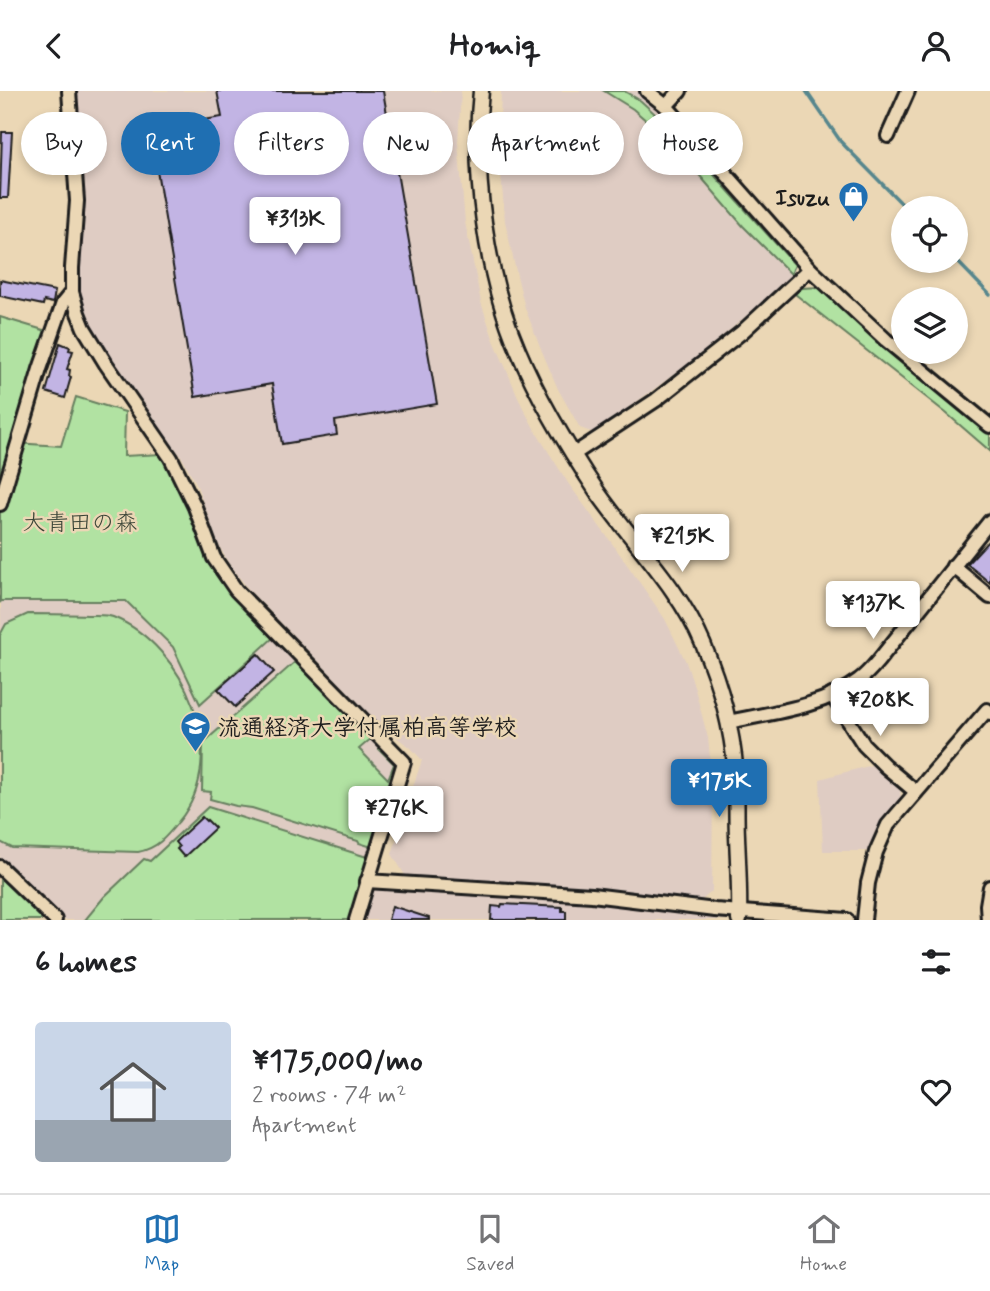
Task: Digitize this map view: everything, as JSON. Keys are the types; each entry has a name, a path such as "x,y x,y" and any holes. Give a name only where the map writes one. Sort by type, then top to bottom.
{"street":[{"path":"69,91 77,201 72,292 84,328 171,459 195,507 214,558 236,590 404,762 356,920"},
{"path":"481,91 478,160 487,242 503,307 517,348 537,391 574,454 599,493 652,561 691,621 710,663 728,722 736,777 740,916"},
{"path":"647,91 666,106 810,269 886,340 990,426"},
{"path":"666,106 680,91"},
{"path":"888,136 908,91"},
{"path":"574,454 656,400 742,332 810,269"},
{"path":"0,504 40,369 63,303 72,292"},
{"path":"728,722 798,706 849,687 870,670 990,521"},
{"path":"953,566 990,597"},
{"path":"832,695 864,745 916,792"},
{"path":"864,920 868,883 876,852 888,825 989,710"},
{"path":"0,867 55,920"},
{"path":"367,881 592,895 740,916 847,920"},
{"path":"988,920 990,887"}],"shaded area":[{"path":"77,91 461,91 458,142 465,222 481,302 493,338 536,432 568,483 665,619 686,662 695,689 708,738 713,785 712,891 701,901 591,890 437,880 405,875 392,854 422,760 411,748 381,726 249,590 229,564 218,544 196,483 181,456 153,421 87,319 79,279 85,205 83,175 107,175 107,112 78,112"},
{"path":"501,91 637,91 661,112 638,112 638,175 720,175 795,260 793,275 698,357 594,433 580,428 558,389 525,308 505,221 501,175 624,175 624,112 500,112"},
{"name":"流通経済大学付属柏高等学校","path":"1,601 126,601 173,647 200,704 274,637 400,764 351,920 59,920 0,864"},
{"path":"872,765 900,789 901,798 875,832 869,851 823,851 820,779"},
{"path":"371,888 611,905 733,916 733,920 362,920"}],"green space":[{"path":"604,91 624,91 653,112 638,113"},
{"path":"699,175 714,175 795,265 791,274 743,226"},
{"path":"820,287 891,351 891,364 907,364 990,432 990,451 795,294 802,288"},
{"name":"大青田の森","path":"0,317 50,332 15,443 61,446 76,397 125,412 124,456 162,454 176,477 192,513 203,548 213,566 274,637 200,704 173,647 126,601 0,603"},
{"path":"28,614 113,617 139,631 161,652 179,677 193,705 200,736 201,766 194,795 179,821 151,848 138,852 12,848 0,842 0,635 6,624"},
{"path":"296,661 373,737 359,749 388,779 394,764 379,749 380,744 400,764 375,848 252,808 210,799 211,792 202,791 203,743"},
{"path":"208,807 370,858 351,920 85,920 104,897 144,859 150,861"},
{"path":"0,873 50,920 0,920"}],"building":[{"path":"217,91 383,91 387,112 363,112 363,175 397,175 437,404 335,421 337,435 282,444 272,384 195,397 158,175 220,175 222,117"},
{"path":"2,132 12,132 8,198 0,198"},
{"path":"0,280 55,291 53,303 44,301 43,305 0,296"},
{"path":"60,343 73,351 67,369 70,370 71,377 65,398 46,392"},
{"path":"990,539 990,583 967,564"},
{"path":"258,654 274,672 235,707 218,689"},
{"path":"202,817 215,828 184,857 175,842"},
{"path":"502,904 562,907 562,911 566,911 566,920 491,920 492,906 501,907"},
{"path":"392,906 429,918 429,920 388,920"}],"waterway":[{"path":"806,91 841,142 894,196"},
{"path":"968,272 990,295"}],"place":[{"name":"Isuzu","path":"853,224"},
{"name":"流通経済大学付属柏高等学校","path":"195,754"}]}
